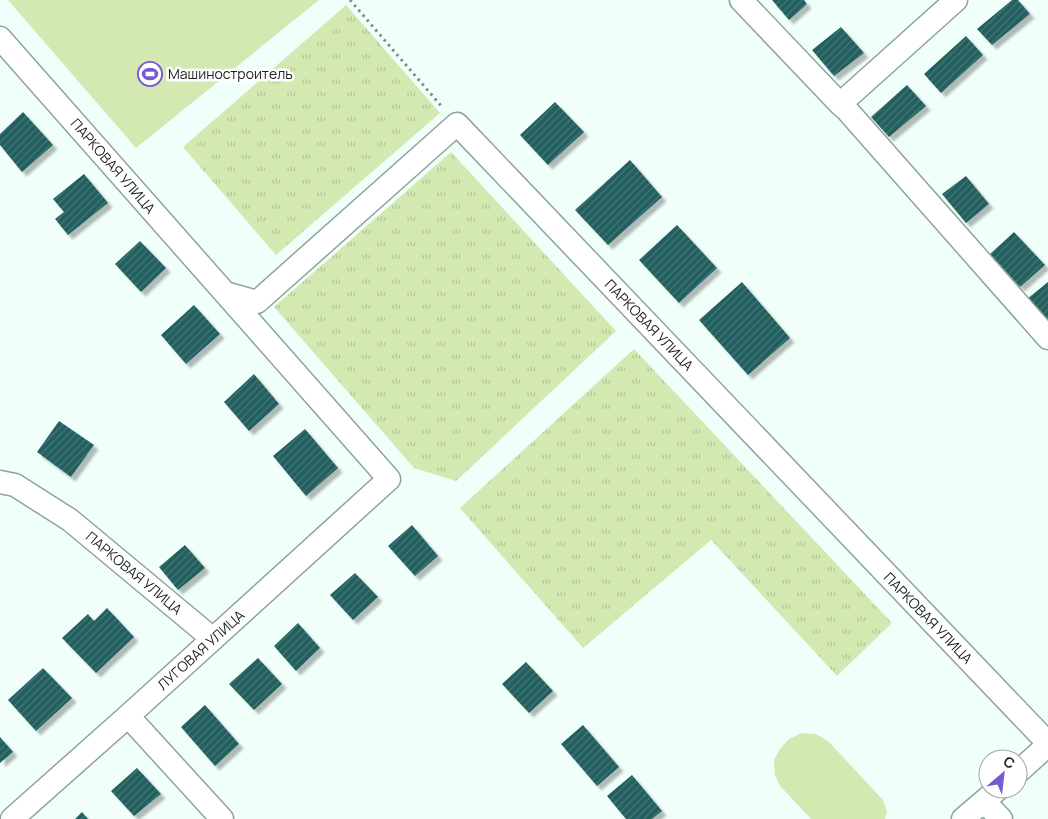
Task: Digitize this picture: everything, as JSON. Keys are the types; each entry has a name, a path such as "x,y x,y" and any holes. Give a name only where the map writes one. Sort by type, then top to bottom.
{"street":[{"path":"741,0 846,109 1048,338"},
{"path":"840,104 956,0"},
{"name":"ПАРКОВАЯ УЛИЦА","path":"0,38 390,479"},
{"path":"225,293 256,302 457,124"},
{"name":"ПАРКОВАЯ УЛИЦА","path":"457,124 1048,744"},
{"name":"ЛУГОВАЯ УЛИЦА","path":"12,819 390,479"},
{"name":"ПАРКОВАЯ УЛИЦА","path":"0,482 15,485 70,520 213,639"},
{"path":"128,716 222,819"},
{"path":"1028,763 1048,744"},
{"path":"963,819 986,799"},
{"path":"993,799 1001,819"}],"path":[{"path":"350,0 457,124"}],"green space":[{"name":"Машиностроитель","path":"8,0 319,0 136,148"},
{"path":"346,5 440,113 276,255 183,147"},
{"path":"451,152 616,331 456,481 414,468 274,307"},
{"path":"634,349 892,623 837,676 711,540 583,648 460,508"},
{"path":"802,733 816,734 828,741 883,800 887,811 885,819 811,819 780,786 775,775 774,760 780,749 789,739"}],"building":[{"path":"772,0 804,0 807,4 789,20"},
{"path":"1012,0 1018,0 1030,14 992,45 977,29"},
{"path":"841,27 864,53 834,76 812,50"},
{"path":"966,36 983,55 941,93 924,74"},
{"path":"907,85 926,106 889,137 871,117"},
{"path":"555,102 584,132 548,165 520,135"},
{"path":"23,112 53,145 22,172 0,145 0,134"},
{"path":"630,160 662,197 608,245 575,210"},
{"path":"84,174 108,203 68,235 55,219 64,212 53,199"},
{"path":"966,176 989,204 966,223 942,194"},
{"path":"677,225 717,268 679,303 639,260"},
{"path":"1014,232 1045,265 1020,287 990,254"},
{"path":"140,241 166,268 141,292 115,264"},
{"path":"742,282 790,338 748,375 699,320"},
{"path":"1048,282 1048,324 1027,299"},
{"path":"194,305 220,334 186,364 161,335"},
{"path":"254,374 279,404 249,431 224,402"},
{"path":"59,421 94,445 71,477 37,452"},
{"path":"305,429 338,468 306,496 273,456"},
{"path":"412,525 438,556 415,576 388,546"},
{"path":"185,545 205,568 178,590 159,567"},
{"path":"355,573 378,597 353,620 330,595"},
{"path":"107,608 134,637 96,673 62,638 88,614 94,621"},
{"path":"298,623 320,648 296,671 274,646"},
{"path":"258,658 282,684 254,710 229,684"},
{"path":"526,662 553,691 529,713 502,684"},
{"path":"43,668 72,698 36,731 8,700"},
{"path":"205,705 239,744 215,766 181,727"},
{"path":"583,725 619,767 597,786 561,744"},
{"path":"0,737 13,752 0,763"},
{"path":"137,768 161,794 134,816 111,791"},
{"path":"632,775 662,811 652,819 626,819 607,796"},
{"path":"82,812 88,819 75,819"}],"place":[{"name":"Машиностроитель","path":"150,74"}]}
